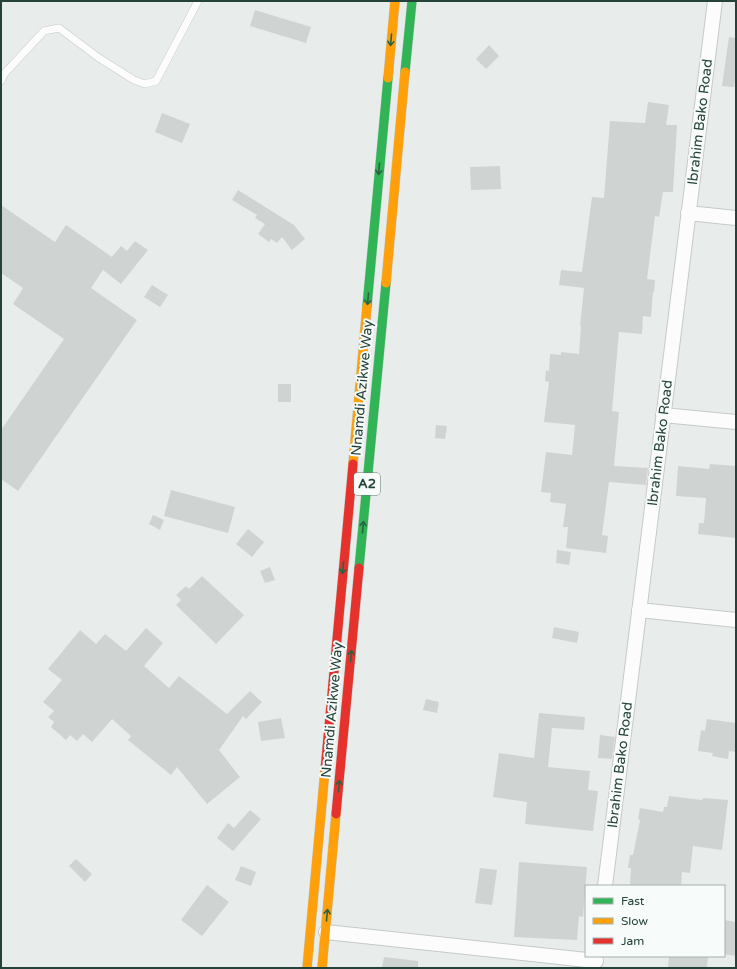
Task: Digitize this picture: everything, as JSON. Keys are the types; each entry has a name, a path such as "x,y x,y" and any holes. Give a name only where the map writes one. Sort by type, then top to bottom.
{"highway":[{"name":"Nnamdi Azikwe Way","path":"307,968 395,1"},
{"name":"Nnamdi Azikwe Way","path":"322,968 412,1"}],"street":[{"name":"Ibrahim Bako Road","path":"605,885 715,1"},
{"path":"688,213 736,218"},
{"path":"663,415 736,422"},
{"path":"639,610 736,620"},
{"path":"326,932 596,962"}],"lane":[{"path":"1,81 5,73 44,31 58,28 99,58 134,80 145,84 156,81 198,1"}],"building":[{"path":"255,10 311,27 306,43 250,26"},
{"path":"729,37 736,38 736,72 734,87 722,86"},
{"path":"489,45 499,56 486,69 476,59"},
{"path":"648,102 669,105 666,125 677,125 673,192 663,192 659,217 655,216 647,279 655,280 651,317 643,316 642,334 619,332 612,411 619,412 614,466 648,468 646,485 609,482 602,535 608,536 606,553 566,548 568,527 563,527 566,504 550,502 551,493 541,492 546,452 572,455 575,425 544,422 549,382 545,381 546,370 549,371 550,354 561,355 561,352 579,354 584,288 559,285 561,270 582,272 592,197 604,198 610,121 645,123"},
{"path":"162,113 190,124 182,143 155,132"},
{"path":"500,166 501,189 471,190 470,167"},
{"path":"238,190 294,225 305,239 292,250 282,237 277,243 271,239 269,242 258,234 265,224 255,218 257,215 232,200"},
{"path":"1,205 55,242 66,225 112,257 121,246 127,251 135,241 148,250 121,284 103,270 91,288 137,320 18,491 1,479 1,430 64,339 13,304 23,288 1,273"},
{"path":"152,285 168,295 160,307 144,297"},
{"path":"278,384 291,384 291,402 278,402"},
{"path":"436,425 447,426 445,439 435,438"},
{"path":"710,464 736,466 736,538 698,534 699,523 704,523 706,498 676,496 678,466 709,469"},
{"path":"171,490 235,507 228,533 164,516"},
{"path":"153,515 164,520 160,530 149,524"},
{"path":"248,529 264,542 252,557 236,544"},
{"path":"557,550 571,552 569,565 556,563"},
{"path":"270,567 275,580 265,583 260,571"},
{"path":"202,576 244,615 216,644 176,605 181,600 176,595 186,586 189,589"},
{"path":"554,627 579,632 577,643 552,638"},
{"path":"146,628 163,643 144,666 169,688 179,676 227,714 250,691 262,702 246,719 243,716 219,750 240,777 207,804 177,767 171,775 128,740 131,736 112,719 92,742 83,734 77,741 70,735 66,740 51,727 54,722 48,717 54,711 43,702 62,680 48,669 80,630 96,644 105,634 126,651"},
{"path":"426,699 439,702 437,713 423,710"},
{"path":"539,713 585,717 584,730 552,728 548,767 590,771 588,790 598,791 593,831 525,824 527,802 493,797 499,753 534,758"},
{"path":"281,718 285,738 261,741 258,722"},
{"path":"707,719 736,723 736,752 729,751 728,759 712,756 713,753 698,751 701,730 705,731"},
{"path":"600,735 615,737 612,759 598,758"},
{"path":"669,796 702,800 703,798 728,800 722,850 693,846 690,873 682,872 681,885 630,885 631,868 628,868 630,855 633,855 640,820 638,819 640,808 663,812 664,807 667,807"},
{"path":"250,810 261,819 233,851 217,838 228,823 234,828"},
{"path":"76,859 92,874 85,882 69,866"},
{"path":"519,862 587,867 583,917 579,916 577,940 514,937"},
{"path":"241,866 256,872 251,886 235,880"},
{"path":"480,868 497,870 492,905 475,903"},
{"path":"207,885 229,902 202,936 181,920"},
{"path":"725,920 736,922 736,956 725,954"},
{"path":"384,957 418,961 418,968 382,968"},
{"path":"669,957 708,957 707,968 668,968"}],"traffic: fast":[{"path":"405,72 412,1"},
{"path":"367,306 388,78"},
{"path":"359,568 386,283"}],"traffic: slow":[{"path":"388,78 395,1"},
{"path":"386,283 405,72"},
{"path":"353,464 367,306"},
{"path":"307,968 325,770"},
{"path":"322,968 336,814"}],"traffic: jam":[{"path":"325,770 353,464"},
{"path":"336,814 359,568"}]}
